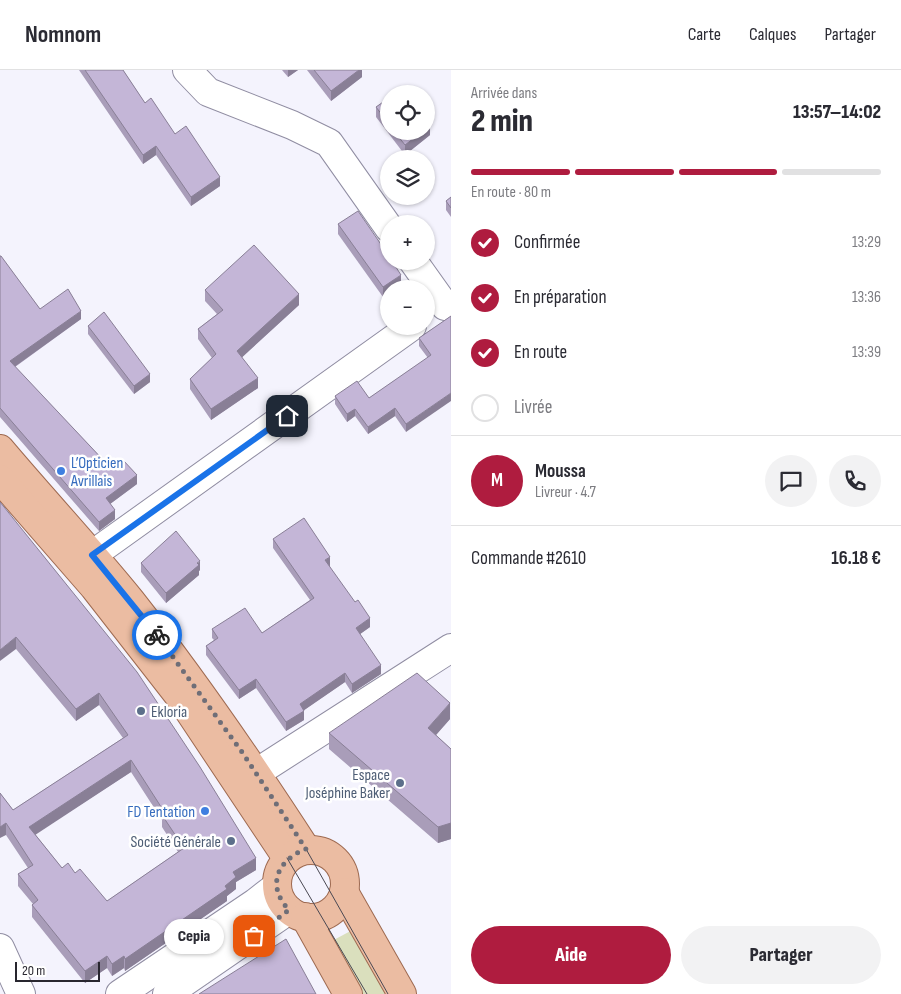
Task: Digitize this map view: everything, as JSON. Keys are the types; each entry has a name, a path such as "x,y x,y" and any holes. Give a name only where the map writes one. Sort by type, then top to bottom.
{"main road":[{"path":"0,449 92,555 196,686 256,773 297,854"},
{"path":"0,479 94,587 179,696 297,854"},
{"path":"297,914 313,918 328,913 338,904 344,892 344,876 337,861 322,852 297,854 280,867 276,886 278,895 297,914 348,994"},
{"path":"344,892 402,994"}],"street":[{"path":"187,70 208,92 292,125 328,143 380,215"},
{"path":"418,270 441,309"},
{"path":"92,555 399,335"},
{"path":"256,773 451,648"},
{"path":"120,994 255,903 276,886"},
{"path":"167,994 297,914"},
{"path":"0,948 19,991"}],"green space":[{"path":"358,927 395,994 361,994 330,942"}],"building":[{"path":"85,70 123,70 145,103 151,98 175,134 186,126 220,177 191,197 156,146 143,155"},
{"path":"314,70 359,70 331,91"},
{"path":"380,104 380,112 376,107"},
{"path":"401,140 411,140 405,145"},
{"path":"451,197 451,208 446,201"},
{"path":"358,211 380,243 380,270 398,270 401,275 394,280 380,280 380,283 338,224"},
{"path":"254,245 299,294 237,351 258,378 211,409 190,379 216,354 198,329 223,310 205,290"},
{"path":"0,256 40,309 68,289 81,311 10,361 106,463 123,460 137,475 106,498 115,510 99,522 0,408"},
{"path":"104,312 150,374 134,386 88,326"},
{"path":"451,316 451,393 406,424 395,408 368,427 355,409 347,414 335,396 357,381 369,398 431,355 419,338 423,335 435,335 435,327"},
{"path":"0,502 137,672 200,767 256,858 233,872 236,877 225,886 227,889 125,959 124,956 112,964 107,956 85,971 32,905 38,900 18,874 33,865 6,823 0,827 0,793 13,810 128,735 99,693 76,709 16,637 0,650","holes":["131,760 165,813 162,815 184,848 107,901 80,869 75,873 68,863 62,868 29,827"]},
{"path":"304,518 330,557 325,560 355,602 358,600 370,618 356,628 381,665 352,684 345,673 300,704 304,711 286,722 256,679 239,690 206,646 218,638 212,629 245,608 262,633 314,598 273,539"},
{"path":"176,531 200,561 197,563 199,565 166,593 141,563"},
{"path":"417,673 450,703 428,728 451,749 451,823 438,827 329,733"},
{"path":"286,939 316,994 199,994"}],"tram line":[{"path":"306,849 388,994"},
{"path":"287,858 367,994"}],"way so far":[{"path":"157,635 196,686 242,752 306,849 288,858 280,867 277,876 276,886 278,895 289,910 254,936"}],"place":[{"name":"L’Opticien Avrillais","path":"61,471"},
{"name":"Ekloria","path":"141,711"},
{"name":"Espace Joséphine Baker","path":"400,783"},
{"name":"FD Tentation","path":"205,811"},
{"name":"Société Générale","path":"231,841"},
{"name":"Cepia","path":"254,936"}],"route":[{"path":"157,635 92,555 287,416"}]}
